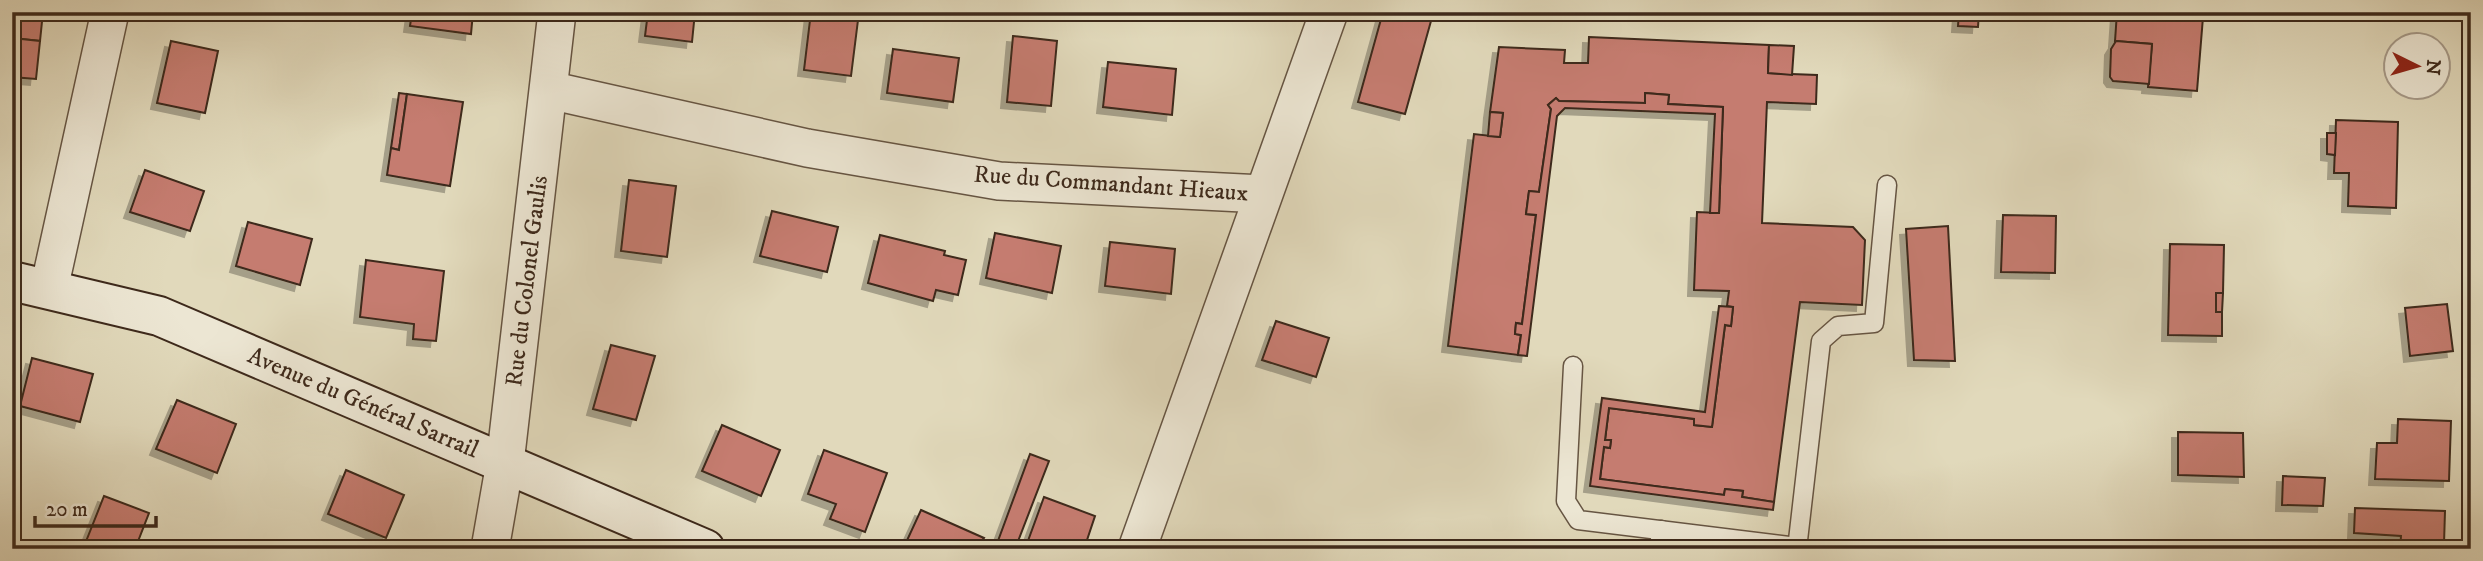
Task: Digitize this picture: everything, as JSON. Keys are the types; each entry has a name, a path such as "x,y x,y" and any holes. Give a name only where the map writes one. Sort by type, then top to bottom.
{"street":[{"path":"30,285 110,12"},
{"name":"Rue du Colonel Gaulis","path":"490,549 505,463 557,12"},
{"path":"1263,194 1329,12"},
{"name":"Rue du Commandant Hieaux","path":"550,90 807,148 999,181 1263,194 1137,549"},
{"name":"Avenue du Général Sarrail","path":"30,285 159,316 705,549"}],"lane":[{"path":"1573,366 1566,501 1578,520 1797,548 1821,341 1838,326 1874,323 1887,185"},
{"path":"1659,549 1661,530"}],"building":[{"path":"12,12 43,12 40,41 12,38"},
{"path":"412,12 473,12 471,34 410,26"},
{"path":"648,12 695,12 692,42 645,36"},
{"path":"811,12 859,12 851,76 804,70"},
{"path":"1383,12 1398,12 1431,21 1405,114 1358,102"},
{"path":"1959,12 1979,12 1978,27 1958,26"},
{"path":"2117,12 2203,17 2197,91 2148,87 2152,44 2115,41"},
{"path":"1013,36 1057,41 1051,106 1007,102"},
{"path":"1589,37 1769,45 1768,73 1817,75 1816,104 1767,102 1762,223 1853,227 1865,240 1862,305 1800,302 1774,502 1742,497 1743,491 1725,489 1724,495 1600,479 1604,447 1610,448 1611,440 1605,440 1609,408 1694,419 1694,425 1712,427 1725,325 1731,326 1733,307 1727,306 1729,291 1694,290 1697,212 1719,213 1723,107 1668,104 1669,95 1645,93 1645,103 1559,101 1556,98 1548,105 1551,109 1539,192 1529,191 1526,214 1536,215 1522,324 1516,323 1515,334 1521,335 1518,355 1448,346 1474,134 1500,137 1503,113 1490,112 1499,47 1565,50 1564,63 1588,63"},
{"path":"12,38 40,41 36,79 12,77"},
{"path":"171,41 218,51 205,113 157,103"},
{"path":"2116,41 2152,44 2149,84 2113,81 2110,77 2111,49"},
{"path":"1769,45 1794,46 1792,75 1768,73"},
{"path":"893,49 959,58 953,102 887,93"},
{"path":"1108,62 1176,69 1172,115 1103,107"},
{"path":"399,93 407,94 399,150 391,148"},
{"path":"1645,93 1669,95 1668,104 1723,107 1719,213 1710,213 1715,114 1565,108 1557,116 1527,356 1518,355 1521,335 1515,334 1516,323 1522,324 1536,215 1526,214 1529,191 1539,192 1551,109 1548,105 1556,98 1559,101 1645,103"},
{"path":"407,94 463,102 450,186 387,175 391,148 399,150"},
{"path":"1490,112 1503,113 1500,137 1488,136"},
{"path":"2336,120 2398,122 2396,208 2348,206 2349,173 2334,173"},
{"path":"2327,133 2336,133 2335,155 2327,154"},
{"path":"145,170 204,191 190,231 130,212"},
{"path":"629,180 676,186 667,257 621,251"},
{"path":"772,211 838,227 827,272 760,256"},
{"path":"2003,215 2056,216 2055,273 2001,272"},
{"path":"248,222 312,239 300,285 236,266"},
{"path":"1948,226 1955,361 1914,360 1906,229"},
{"path":"995,233 1061,246 1052,293 986,278"},
{"path":"880,235 945,251 944,255 966,260 958,295 936,290 933,301 868,283"},
{"path":"1110,242 1175,249 1171,294 1105,286"},
{"path":"2170,244 2224,245 2223,293 2216,293 2216,312 2222,312 2222,336 2168,335"},
{"path":"366,260 444,271 436,341 413,339 414,324 360,317"},
{"path":"2216,293 2223,293 2222,312 2216,312"},
{"path":"2447,304 2453,351 2410,356 2405,308"},
{"path":"1719,306 1733,307 1731,326 1725,325 1712,427 1694,425 1694,419 1609,408 1605,440 1611,440 1610,448 1604,447 1600,479 1724,495 1725,489 1743,491 1742,497 1774,502 1773,510 1590,486 1602,398 1705,412"},
{"path":"1276,321 1329,338 1316,377 1262,360"},
{"path":"611,345 655,356 636,420 593,409"},
{"path":"32,358 93,374 80,422 20,406"},
{"path":"177,400 236,424 217,473 156,449"},
{"path":"2398,419 2451,421 2449,481 2375,479 2377,443 2397,443"},
{"path":"722,425 780,450 761,496 702,471"},
{"path":"2178,432 2243,433 2244,477 2178,475"},
{"path":"824,450 887,473 865,532 830,519 836,504 808,494"},
{"path":"1030,454 1049,461 1015,549 995,549"},
{"path":"346,470 404,495 386,538 328,514"},
{"path":"2283,476 2325,478 2323,506 2282,505"},
{"path":"104,496 149,513 135,549 83,549"},
{"path":"1044,497 1095,516 1084,549 1025,549"},
{"path":"2355,508 2445,511 2444,544 2468,545 2468,549 2400,549 2401,536 2354,533"},
{"path":"921,510 984,538 981,542 995,549 903,549"}]}
